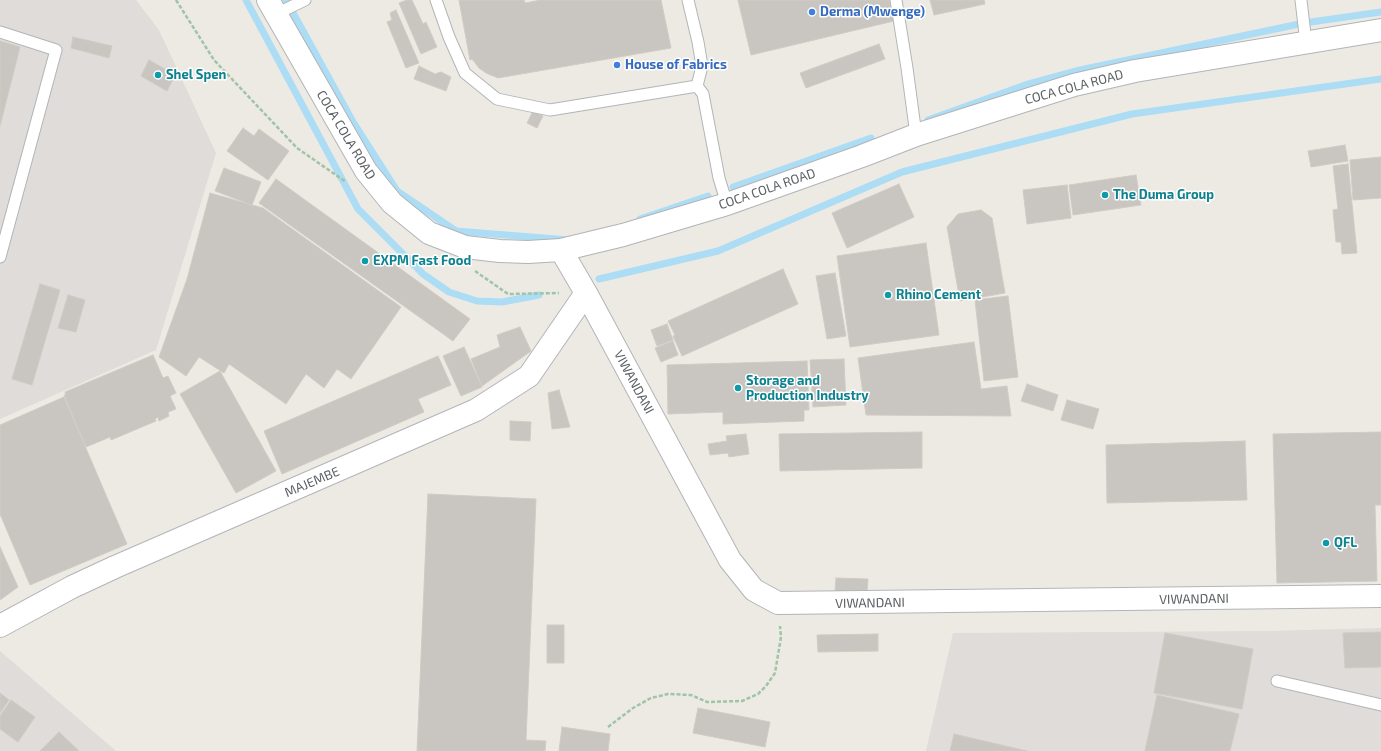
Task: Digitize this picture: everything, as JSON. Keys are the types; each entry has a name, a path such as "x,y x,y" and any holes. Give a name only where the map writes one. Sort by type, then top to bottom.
{"street":[{"name":"COCA COLA ROAD","path":"272,7 366,171 392,203 429,233 465,248 528,252 561,250 623,235 727,204 862,156 916,135 1074,85 1135,71 1381,30"},
{"name":"VIWANDANI","path":"561,250 586,293 730,560 754,590 778,603 1381,596"},
{"name":"MAJEMBE","path":"0,626 72,587 115,567 476,410 529,376 586,293"}],"lane":[{"path":"272,7 305,0"},
{"path":"436,0 449,37 465,73 497,99 550,110 697,86"},
{"path":"688,0 702,66 697,86"},
{"path":"896,0 916,135"},
{"path":"1301,0 1306,42"},
{"path":"0,32 56,50 0,257"},
{"path":"697,86 703,94 719,178 727,204"},
{"path":"1277,681 1381,705"}],"path":[{"path":"608,727 633,708 651,698 668,694 690,695 708,702 742,701 758,694 775,673 780,637 778,603"}],"shaded area":[{"path":"0,0 136,0 159,30 216,153 156,350 0,419"},
{"path":"1381,628 1381,751 926,751 953,633 1267,631"},
{"path":"0,651 116,751 0,751"}],"building":[{"path":"412,0 423,24 426,22 437,47 421,54 399,3"},
{"path":"459,0 524,0 525,3 541,0 661,0 671,48 498,78 486,73 479,68 472,59 470,60"},
{"path":"738,0 889,0 894,21 751,55"},
{"path":"930,0 984,0 985,4 934,15"},
{"path":"396,10 419,63 406,68 387,22 392,20 390,13"},
{"path":"73,37 112,46 109,58 71,48"},
{"path":"0,41 20,47 0,126"},
{"path":"879,44 885,59 806,88 800,73"},
{"name":"Shel Spen","path":"149,60 175,75 167,91 141,76"},
{"path":"419,66 435,74 441,72 451,77 446,91 414,79"},
{"path":"533,111 543,116 537,128 527,123"},
{"path":"243,128 254,136 259,129 289,151 268,180 227,151"},
{"path":"1345,145 1348,161 1311,167 1308,151"},
{"path":"1381,157 1381,198 1353,200 1350,160"},
{"path":"1348,164 1357,253 1342,254 1341,242 1336,242 1333,210 1338,209 1333,166"},
{"path":"224,168 261,182 252,205 215,191"},
{"name":"The Duma Group","path":"1136,175 1141,205 1073,215 1069,185"},
{"name":"EXPM Fast Food","path":"276,179 470,319 453,341 259,203"},
{"path":"899,184 914,217 847,248 832,213"},
{"path":"1067,185 1071,218 1027,224 1023,190"},
{"path":"210,193 263,208 401,307 351,379 337,369 324,388 306,374 286,404 229,364 224,373 199,357 186,376 159,357 187,279"},
{"path":"981,210 992,218 1005,293 960,301 947,227 958,214"},
{"name":"Rhino Cement","path":"926,243 939,335 850,347 837,256"},
{"path":"783,269 798,304 682,356 673,336 675,335 668,321"},
{"path":"835,273 846,336 827,339 816,276"},
{"path":"40,284 60,290 32,385 12,379"},
{"path":"68,295 85,300 76,332 58,328"},
{"path":"1008,296 1018,377 984,381 975,300"},
{"path":"667,324 673,340 657,346 651,330"},
{"path":"520,327 531,351 482,386 471,359 500,347 497,335"},
{"path":"673,341 678,355 661,362 655,348"},
{"path":"974,342 981,389 1007,386 1011,416 866,415 858,358"},
{"path":"464,347 482,387 461,396 443,356"},
{"path":"153,355 163,378 168,376 176,393 170,396 176,409 168,412 169,416 159,421 158,417 155,419 156,421 111,440 110,437 86,447 64,395 66,395 65,392"},
{"path":"438,356 451,385 418,399 424,412 282,474 264,431"},
{"path":"844,359 846,405 813,407 810,360"},
{"name":"Storage and Production Industry","path":"807,361 809,410 804,410 804,421 723,424 723,412 668,414 667,365"},
{"path":"220,371 276,471 236,493 180,394"},
{"path":"1027,384 1058,395 1053,411 1021,401"},
{"path":"559,390 570,427 552,429 548,393"},
{"path":"64,397 127,544 30,585 0,514 0,425"},
{"path":"1067,400 1099,409 1093,429 1061,420"},
{"path":"510,421 531,422 530,441 510,440"},
{"path":"922,432 922,468 780,471 779,434"},
{"name":"QFL","path":"1381,432 1381,505 1375,505 1377,581 1277,583 1273,434"},
{"path":"746,434 749,454 729,457 728,453 710,455 708,444 727,441 726,436"},
{"path":"1245,441 1247,500 1107,503 1106,445"},
{"path":"428,494 536,499 526,740 546,741 545,751 417,751"},
{"path":"0,547 18,587 0,600"},
{"path":"836,578 868,579 867,592 835,591"},
{"path":"547,625 564,625 564,663 547,663"},
{"path":"1381,632 1381,667 1345,668 1343,633"},
{"path":"1165,633 1253,649 1242,709 1154,693"},
{"path":"878,634 878,651 818,652 817,635"},
{"path":"0,693 9,700 0,713"},
{"path":"1157,695 1239,714 1230,751 1145,751"},
{"path":"11,700 35,717 18,742 0,729 0,716"},
{"path":"698,708 770,722 765,747 693,733"},
{"path":"562,727 610,734 608,751 559,751"},
{"path":"59,732 79,751 40,751"},
{"path":"954,734 1027,751 950,751"}],"waterway":[{"path":"246,0 358,209 423,274 449,292 477,301 502,302 539,295"},
{"path":"286,0 353,122 397,191 456,231 569,240"},
{"path":"928,120 1025,85 1080,70 1304,23 1381,12"},
{"path":"599,279 718,251 902,172 1132,114 1381,79"},
{"path":"733,187 871,138"},
{"path":"640,219 708,196"}],"place":[{"name":"Derma (Mwenge)","path":"812,12"},
{"name":"House of Fabrics","path":"617,65"},
{"name":"Shel Spen","path":"158,75"},
{"name":"The Duma Group","path":"1105,195"},
{"name":"EXPM Fast Food","path":"365,261"},
{"name":"Rhino Cement","path":"888,295"},
{"name":"Storage and Production Industry","path":"738,388"},
{"name":"QFL","path":"1326,543"}]}
